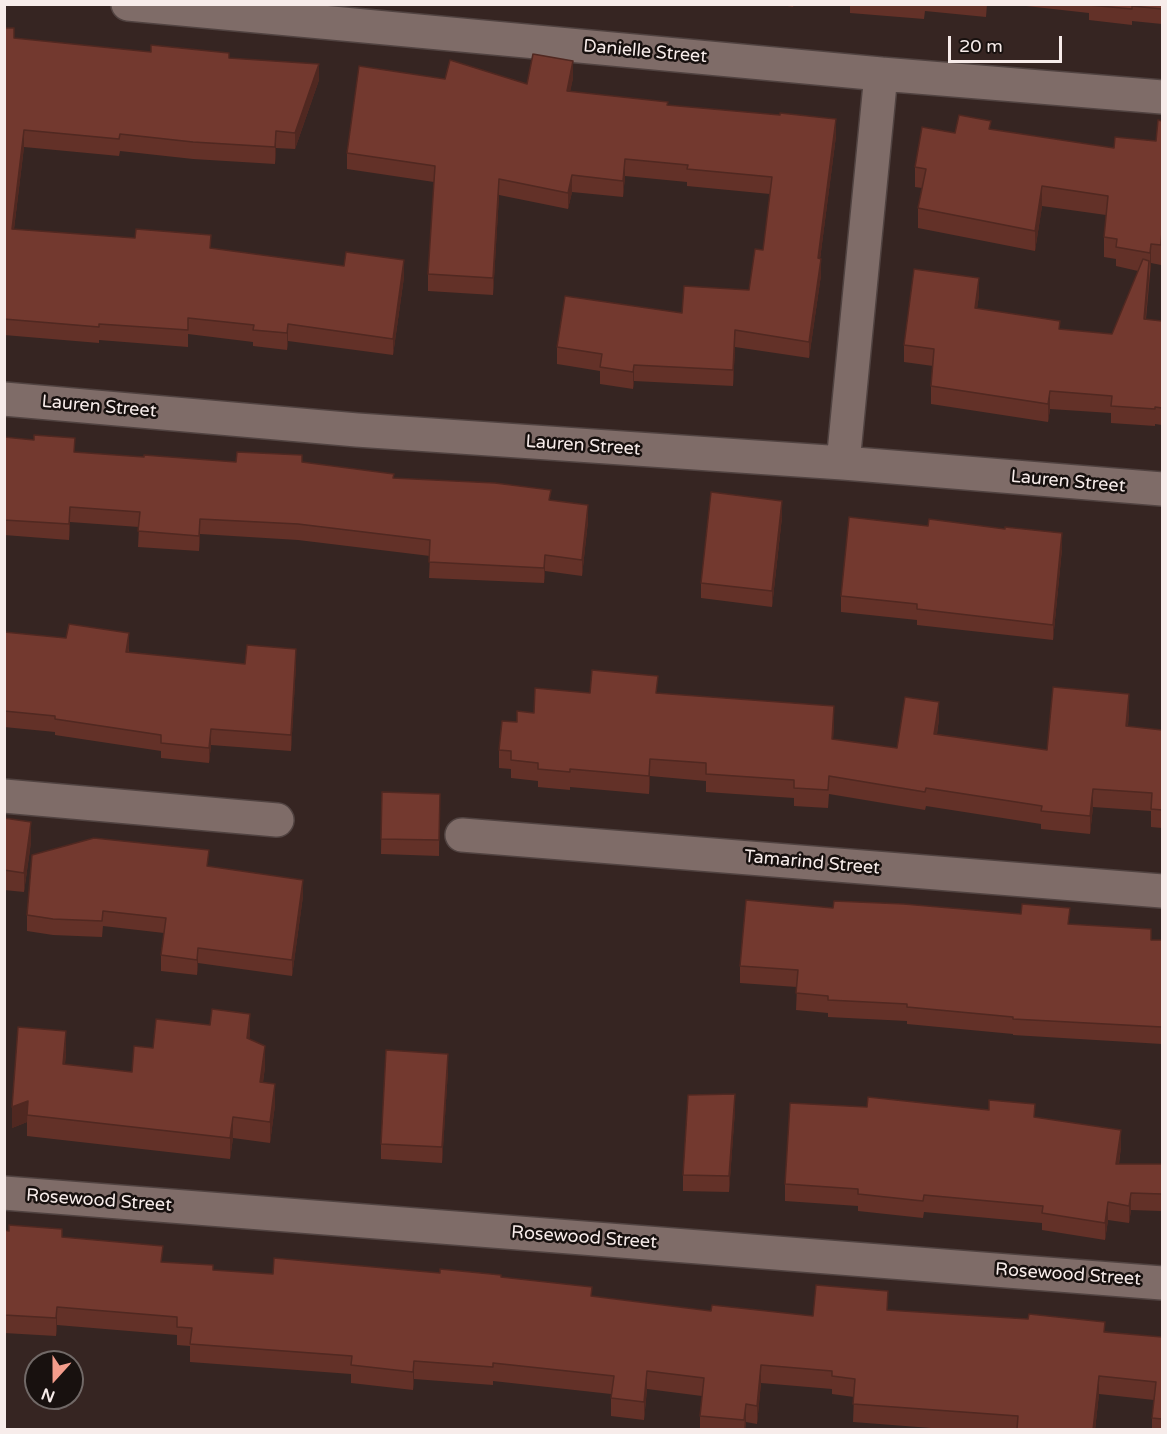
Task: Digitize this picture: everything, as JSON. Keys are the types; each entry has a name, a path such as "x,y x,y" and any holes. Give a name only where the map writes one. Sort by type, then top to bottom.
{"street":[{"name":"Danielle Street","path":"128,4 881,74 1162,97"},
{"path":"843,463 881,74"},
{"name":"Lauren Street","path":"4,399 357,430 843,463 1162,489"},
{"path":"4,796 277,820"},
{"name":"Tamarind Street","path":"462,835 1162,891"},
{"name":"Rosewood Street","path":"4,1193 1162,1283"}],"building":[{"path":"1162,4 1162,9 1089,5"},
{"path":"4,28 14,28 14,38 151,52 151,45 229,53 229,58 319,64 295,133 276,131 275,147 193,142 120,134 119,139 24,130 12,229 135,238 136,229 211,235 210,248 344,266 346,252 404,260 393,339 288,324 287,333 253,330 254,325 188,318 188,330 99,324 99,327 4,319"},
{"path":"533,54 573,61 567,91 668,102 667,105 836,119 818,258 821,259 809,342 735,330 733,370 634,365 633,372 600,367 602,354 557,347 565,296 682,313 684,286 749,290 755,249 763,250 772,177 687,169 688,165 625,159 623,181 572,175 568,193 499,179 493,278 428,274 435,166 347,153 359,66 445,79 450,60 527,84"},
{"path":"959,115 991,121 989,129 1114,148 1115,137 1156,141 1158,120 1162,121 1161,245 1151,244 1150,253 1116,247 1117,239 1104,237 1108,196 1042,186 1035,231 918,208 926,169 915,167 922,127 955,133"},
{"path":"1143,259 1149,261 1144,319 1162,321 1162,408 1111,406 1112,396 1050,391 1048,404 931,386 934,349 904,345 914,269 979,278 975,308 1060,321 1059,329 1112,334"},
{"path":"34,435 75,438 74,452 236,462 237,452 302,455 302,462 394,474 393,478 495,483 551,490 549,500 588,505 582,560 545,555 544,568 429,562 430,540 298,524 200,519 199,536 138,531 140,512 70,507 69,524 4,520 4,437 34,440"},
{"path":"711,492 782,501 772,591 701,583"},
{"path":"849,517 928,526 929,519 1005,529 1005,527 1062,533 1053,625 917,609 917,604 841,596"},
{"path":"69,624 129,633 126,652 245,664 247,645 296,649 291,735 211,729 209,748 161,743 161,735 55,719 55,716 4,711 4,632 66,638"},
{"path":"592,670 658,676 656,693 834,706 832,739 897,748 905,697 939,702 934,734 1047,750 1053,687 1129,694 1126,726 1162,730 1162,810 1151,809 1152,793 1093,789 1090,816 1041,811 1042,806 926,788 925,792 829,776 828,790 794,788 794,780 706,774 706,763 650,759 649,776 570,769 570,772 538,769 538,763 511,760 511,751 499,750 502,721 517,722 517,711 534,713 535,688 590,693"},
{"path":"382,792 440,794 439,840 381,839"},
{"path":"4,818 31,822 24,873 4,870"},
{"path":"94,838 209,850 207,866 303,880 292,960 198,948 197,960 161,955 166,918 103,911 102,921 53,919 27,915 32,855"},
{"path":"746,900 833,908 834,901 904,904 1021,914 1022,904 1070,908 1068,924 1151,929 1151,940 1162,940 1162,1027 1013,1019 1013,1017 907,1007 907,1004 828,1000 828,996 796,993 798,970 740,966"},
{"path":"212,1009 250,1014 247,1038 265,1046 260,1082 275,1084 270,1122 233,1117 230,1138 27,1115 28,1101 12,1107 18,1027 66,1031 63,1064 132,1072 134,1046 153,1048 156,1019 210,1025"},
{"path":"386,1050 448,1054 442,1147 381,1144"},
{"path":"735,1094 729,1176 683,1175 688,1095"},
{"path":"868,1097 989,1110 989,1100 1035,1104 1034,1117 1121,1130 1116,1164 1162,1164 1162,1194 1131,1193 1129,1206 1108,1202 1105,1223 1042,1213 1043,1206 924,1195 923,1201 858,1194 858,1189 785,1184 790,1103 867,1107"},
{"path":"9,1225 62,1229 62,1237 163,1246 161,1262 213,1265 213,1270 273,1274 274,1258 440,1273 440,1269 592,1287 591,1296 711,1311 712,1305 813,1316 816,1285 888,1291 887,1310 1028,1319 1029,1314 1105,1322 1104,1332 1162,1337 1162,1419 1152,1418 1156,1382 1099,1376 1093,1430 1019,1430 1017,1429 1018,1416 853,1404 855,1379 832,1376 832,1371 761,1365 757,1406 746,1404 744,1420 700,1416 704,1378 647,1371 644,1402 611,1398 614,1376 493,1363 493,1367 414,1361 413,1372 351,1365 352,1356 190,1344 192,1328 177,1327 177,1317 57,1307 56,1318 4,1315 4,1230 9,1231"}]}
